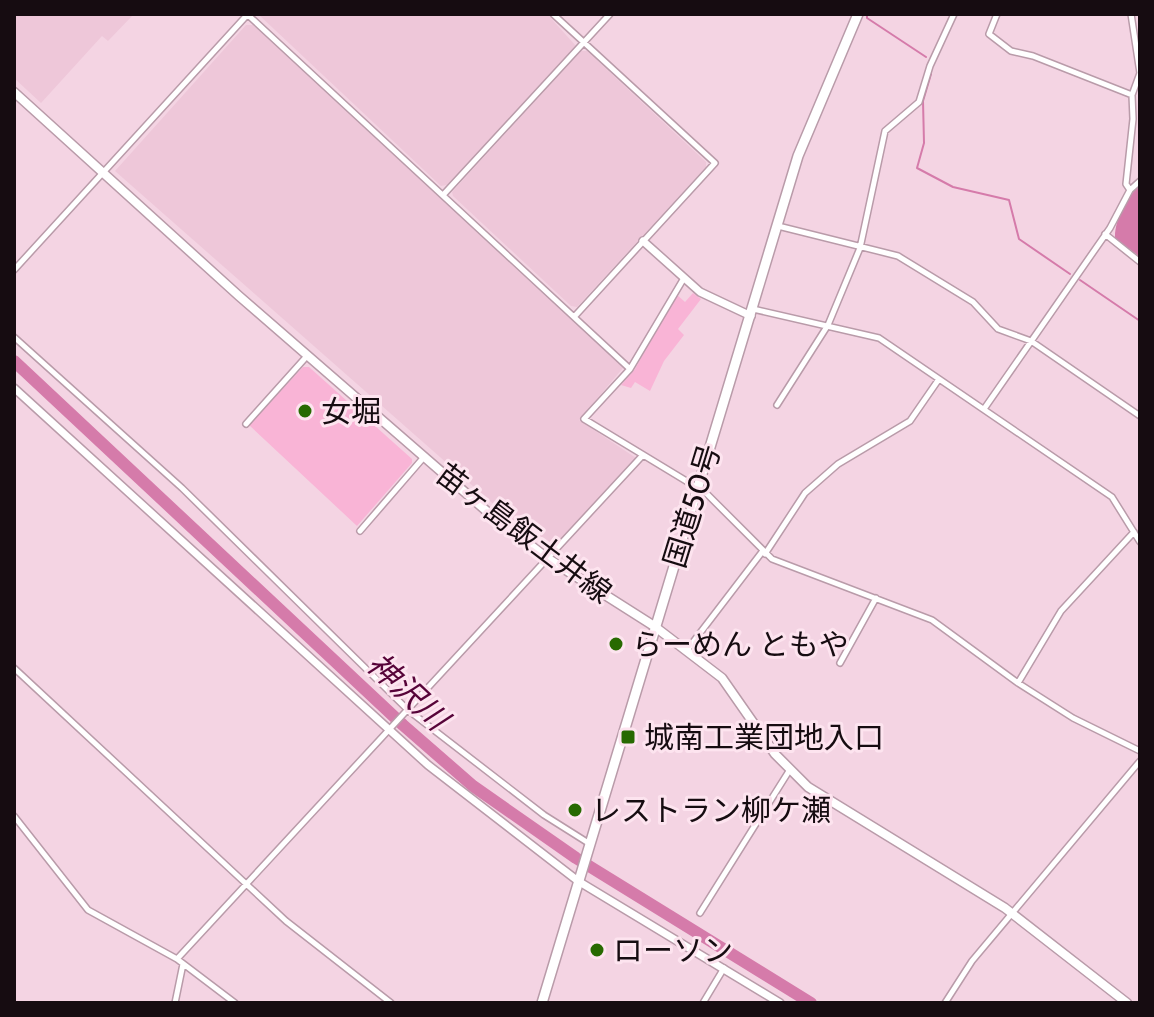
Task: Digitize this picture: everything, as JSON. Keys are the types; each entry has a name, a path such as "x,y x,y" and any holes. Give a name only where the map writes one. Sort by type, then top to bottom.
{"highway":[{"name":"国道50号","path":"542,1003 806,133 858,14"}],"main road":[{"name":"苗ヶ島飯土井線","path":"14,92 424,457 547,558 654,626 722,678 789,771 808,787 1012,913 1127,1003"}],"street":[{"path":"14,270 248,14 630,369"},
{"path":"553,14 715,163 574,317"},
{"path":"444,194 610,14"},
{"path":"777,405 828,325 860,248 885,131 919,102 930,66 954,14"},
{"path":"997,14 989,34 1009,50 1132,95"},
{"path":"1130,190 1126,184 1133,119 1132,95 1140,73 1131,14"},
{"path":"984,409 1105,234 1130,190 1140,181"},
{"path":"778,226 898,256 973,302 998,329 1031,341 1140,416"},
{"path":"1105,234 1140,262"},
{"path":"643,241 700,292 752,313 828,325 879,338 1112,497 1140,542"},
{"path":"684,278 630,369 584,419 706,493 764,553 819,579 932,620 1018,683 1073,718 1140,751"},
{"path":"14,337 182,488 407,711 589,846"},
{"path":"246,424 307,355"},
{"path":"687,650 764,553 805,493 838,464 910,421 939,379"},
{"path":"14,388 390,730 579,878 780,1003"},
{"path":"177,959 643,455"},
{"path":"360,531 424,457"},
{"path":"1018,683 1061,611 1134,532"},
{"path":"840,663 876,598"},
{"path":"14,668 286,921 391,1003"},
{"path":"945,1003 972,961 1140,761"},
{"path":"700,913 789,771"},
{"path":"14,816 88,910 177,959 235,1003"},
{"path":"175,1003 183,964"},
{"path":"703,1003 724,968"}],"shaded area":[{"path":"14,14 134,14 108,41 102,36 41,103 14,78"},
{"path":"258,14 547,14 576,46 447,185 441,186"},
{"path":"246,25 253,25 623,368 579,420 636,458 551,549 499,509 115,171"},
{"path":"581,51 587,51 706,162 706,167 577,307 571,306 452,192"},
{"path":"1140,185 1140,257 1115,238 1122,209"},
{"path":"693,293 701,299 678,329 684,335 664,361 650,391 635,382 631,388 621,385 635,369 676,294 685,302"},
{"path":"303,367 309,367 412,459 412,463 357,526 249,425"}],"waterway":[{"path":"867,14 867,18 926,57"},
{"path":"931,74 923,101 924,143 917,168 953,187 1009,200 1019,239 1070,274"},
{"path":"1080,280 1140,321"},
{"name":"神沢川","path":"14,361 403,725 473,786 576,858 811,1003"}],"place":[{"name":"女堀","path":"305,411"},
{"name":"らーめん ともや","path":"616,644"},
{"name":"城南工業団地入口","path":"628,737"},
{"name":"レストラン柳ケ瀬","path":"575,810"},
{"name":"ローソン","path":"597,950"}]}
